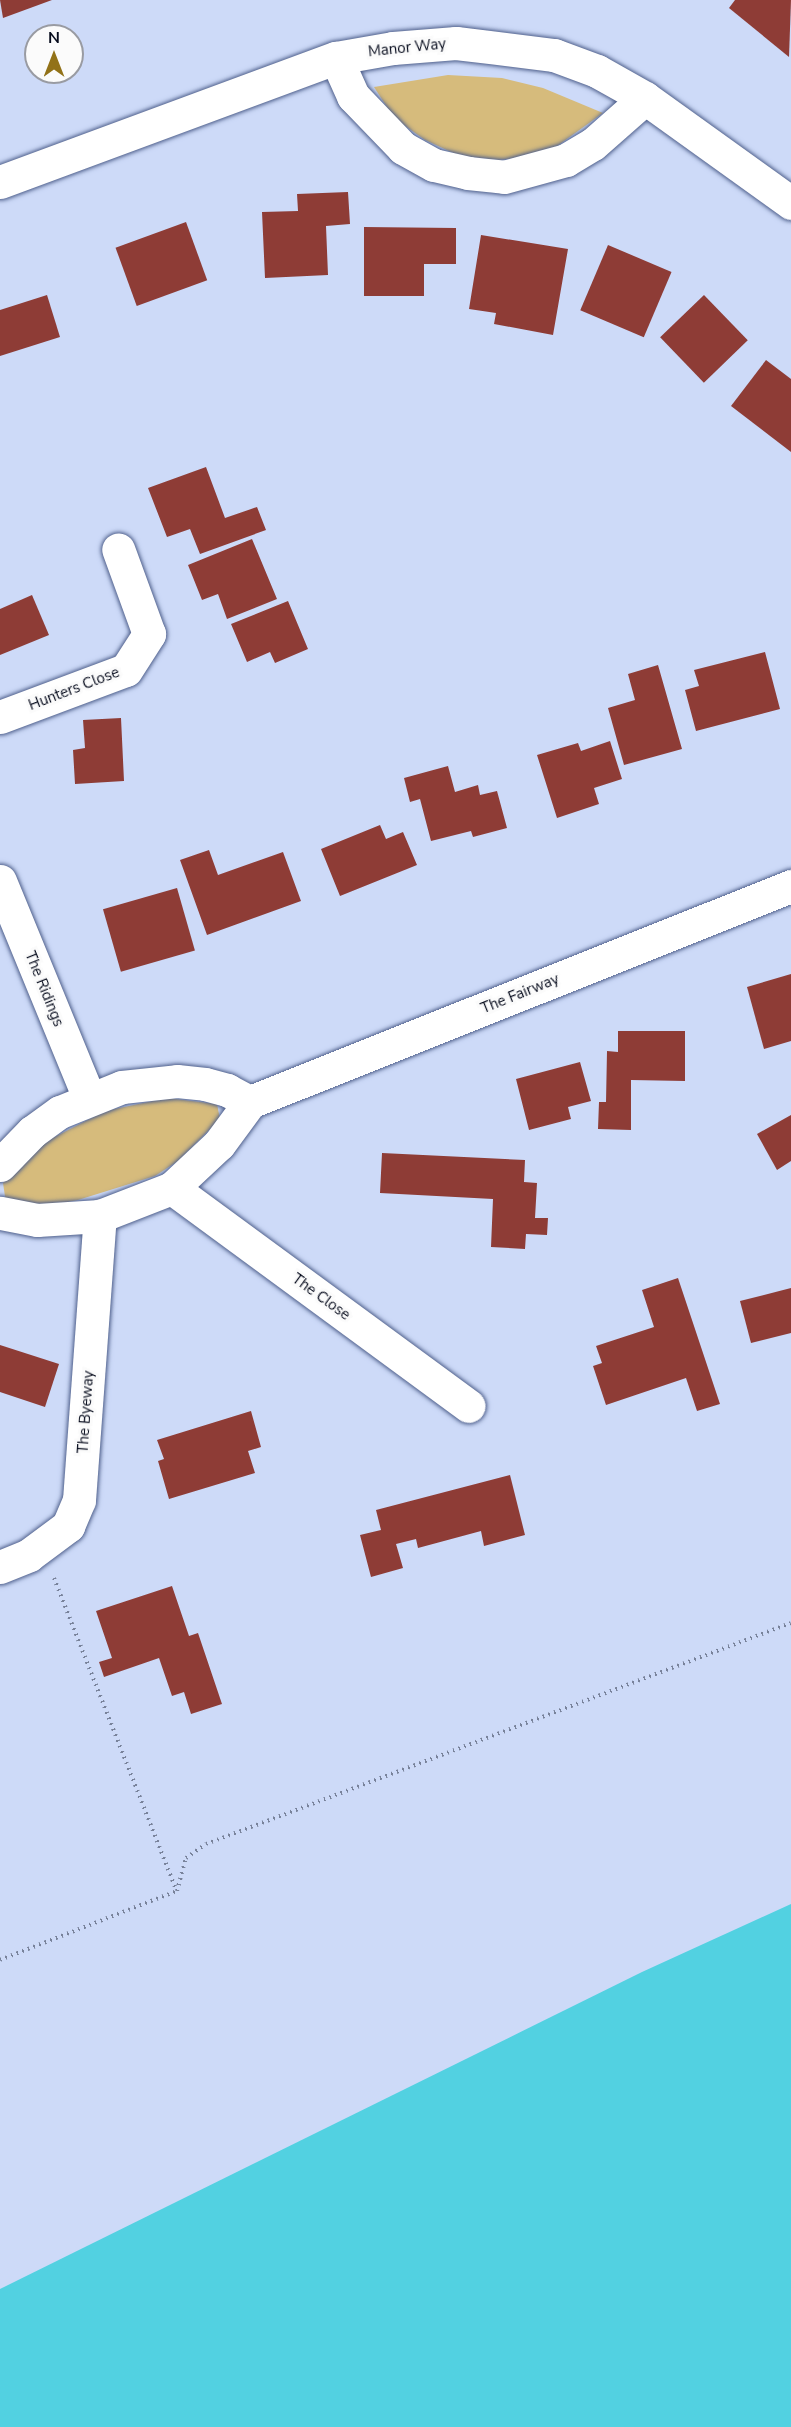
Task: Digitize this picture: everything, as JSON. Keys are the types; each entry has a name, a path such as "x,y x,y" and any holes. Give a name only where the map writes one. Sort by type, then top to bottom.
{"street":[{"name":"Manor Way","path":"0,182 336,58 393,48 456,43 502,46 554,55 597,72 645,98 791,203"},
{"path":"336,58 353,96 403,148 434,165 468,174 504,177 566,160 593,144 645,98"},
{"name":"Hunters Close","path":"0,717 126,670 149,634 118,549"},
{"name":"The Ridings","path":"0,881 88,1098"},
{"name":"The Fairway","path":"250,1102 791,886"},
{"path":"0,1165 32,1132 88,1098 122,1087 177,1081 227,1090 250,1102 219,1144 172,1188 100,1216 37,1220 0,1213"},
{"name":"The Close","path":"172,1188 469,1406"},
{"name":"The Byeway","path":"0,1567 42,1547 68,1526 79,1500 100,1216"}],"path":[{"path":"42,1547 177,1891"},
{"path":"177,1891 186,1858 206,1844 791,1623"},
{"path":"0,1960 177,1891"}],"shaded area":[{"path":"448,75 502,78 543,88 603,113 553,149 528,157 498,160 460,156 425,140 394,118 374,87"},
{"path":"167,1098 217,1104 220,1119 178,1161 155,1176 78,1200 47,1206 6,1203 3,1183 15,1165 39,1145 105,1111"},
{"path":"791,1904 791,2427 0,2427 0,2289 642,1972"}],"building":[{"path":"0,0 52,0 3,18"},
{"path":"735,0 791,0 789,57 729,8"},
{"path":"348,192 350,224 326,226 328,275 265,278 262,212 298,211 297,194"},
{"path":"186,222 207,280 137,306 116,248"},
{"path":"364,227 456,228 456,264 424,264 424,296 364,296"},
{"path":"481,235 568,249 553,335 494,324 496,313 469,309"},
{"path":"608,245 672,272 644,337 580,310"},
{"path":"47,295 60,337 0,356 0,310"},
{"path":"704,295 748,340 704,383 660,337"},
{"path":"766,360 791,379 791,452 731,406"},
{"path":"206,467 225,518 257,507 266,530 200,554 190,529 167,537 148,488"},
{"path":"252,539 277,599 227,619 218,594 202,600 188,565"},
{"path":"32,595 49,635 0,655 0,609"},
{"path":"288,601 308,649 275,663 270,652 247,662 231,624"},
{"path":"765,652 780,709 696,731 685,690 699,686 694,670"},
{"path":"658,665 682,749 624,765 608,708 635,700 628,674"},
{"path":"121,718 124,781 75,784 73,750 85,748 83,720"},
{"path":"610,741 622,779 594,788 599,804 557,818 537,755 578,743 581,751"},
{"path":"448,766 455,792 478,785 480,795 497,791 507,828 473,837 471,831 431,841 420,799 410,802 404,778"},
{"path":"380,825 386,839 403,832 417,865 340,896 321,849"},
{"path":"209,850 218,875 283,852 301,901 207,935 180,860"},
{"path":"177,888 195,950 121,972 103,909"},
{"path":"791,974 791,1041 764,1049 747,987"},
{"path":"618,1031 685,1031 685,1081 631,1080 631,1130 598,1129 599,1102 606,1102 607,1051 618,1052"},
{"path":"580,1062 591,1101 568,1107 571,1119 529,1130 516,1079"},
{"path":"791,1115 791,1161 777,1170 757,1134"},
{"path":"382,1153 525,1160 524,1182 537,1183 535,1218 548,1218 547,1235 526,1234 525,1249 491,1247 493,1199 380,1193"},
{"path":"678,1278 720,1404 697,1411 686,1378 606,1405 593,1366 602,1363 596,1346 654,1327 642,1290"},
{"path":"791,1288 791,1333 751,1343 740,1301"},
{"path":"0,1345 59,1364 45,1407 0,1392"},
{"path":"251,1411 261,1447 248,1451 255,1473 169,1499 158,1461 164,1459 157,1440"},
{"path":"510,1475 525,1535 484,1546 481,1531 418,1548 416,1539 396,1544 403,1568 371,1577 360,1535 381,1530 376,1510"},
{"path":"172,1586 189,1636 198,1633 222,1704 191,1714 184,1692 172,1696 159,1658 104,1677 99,1662 112,1658 96,1611"}]}
